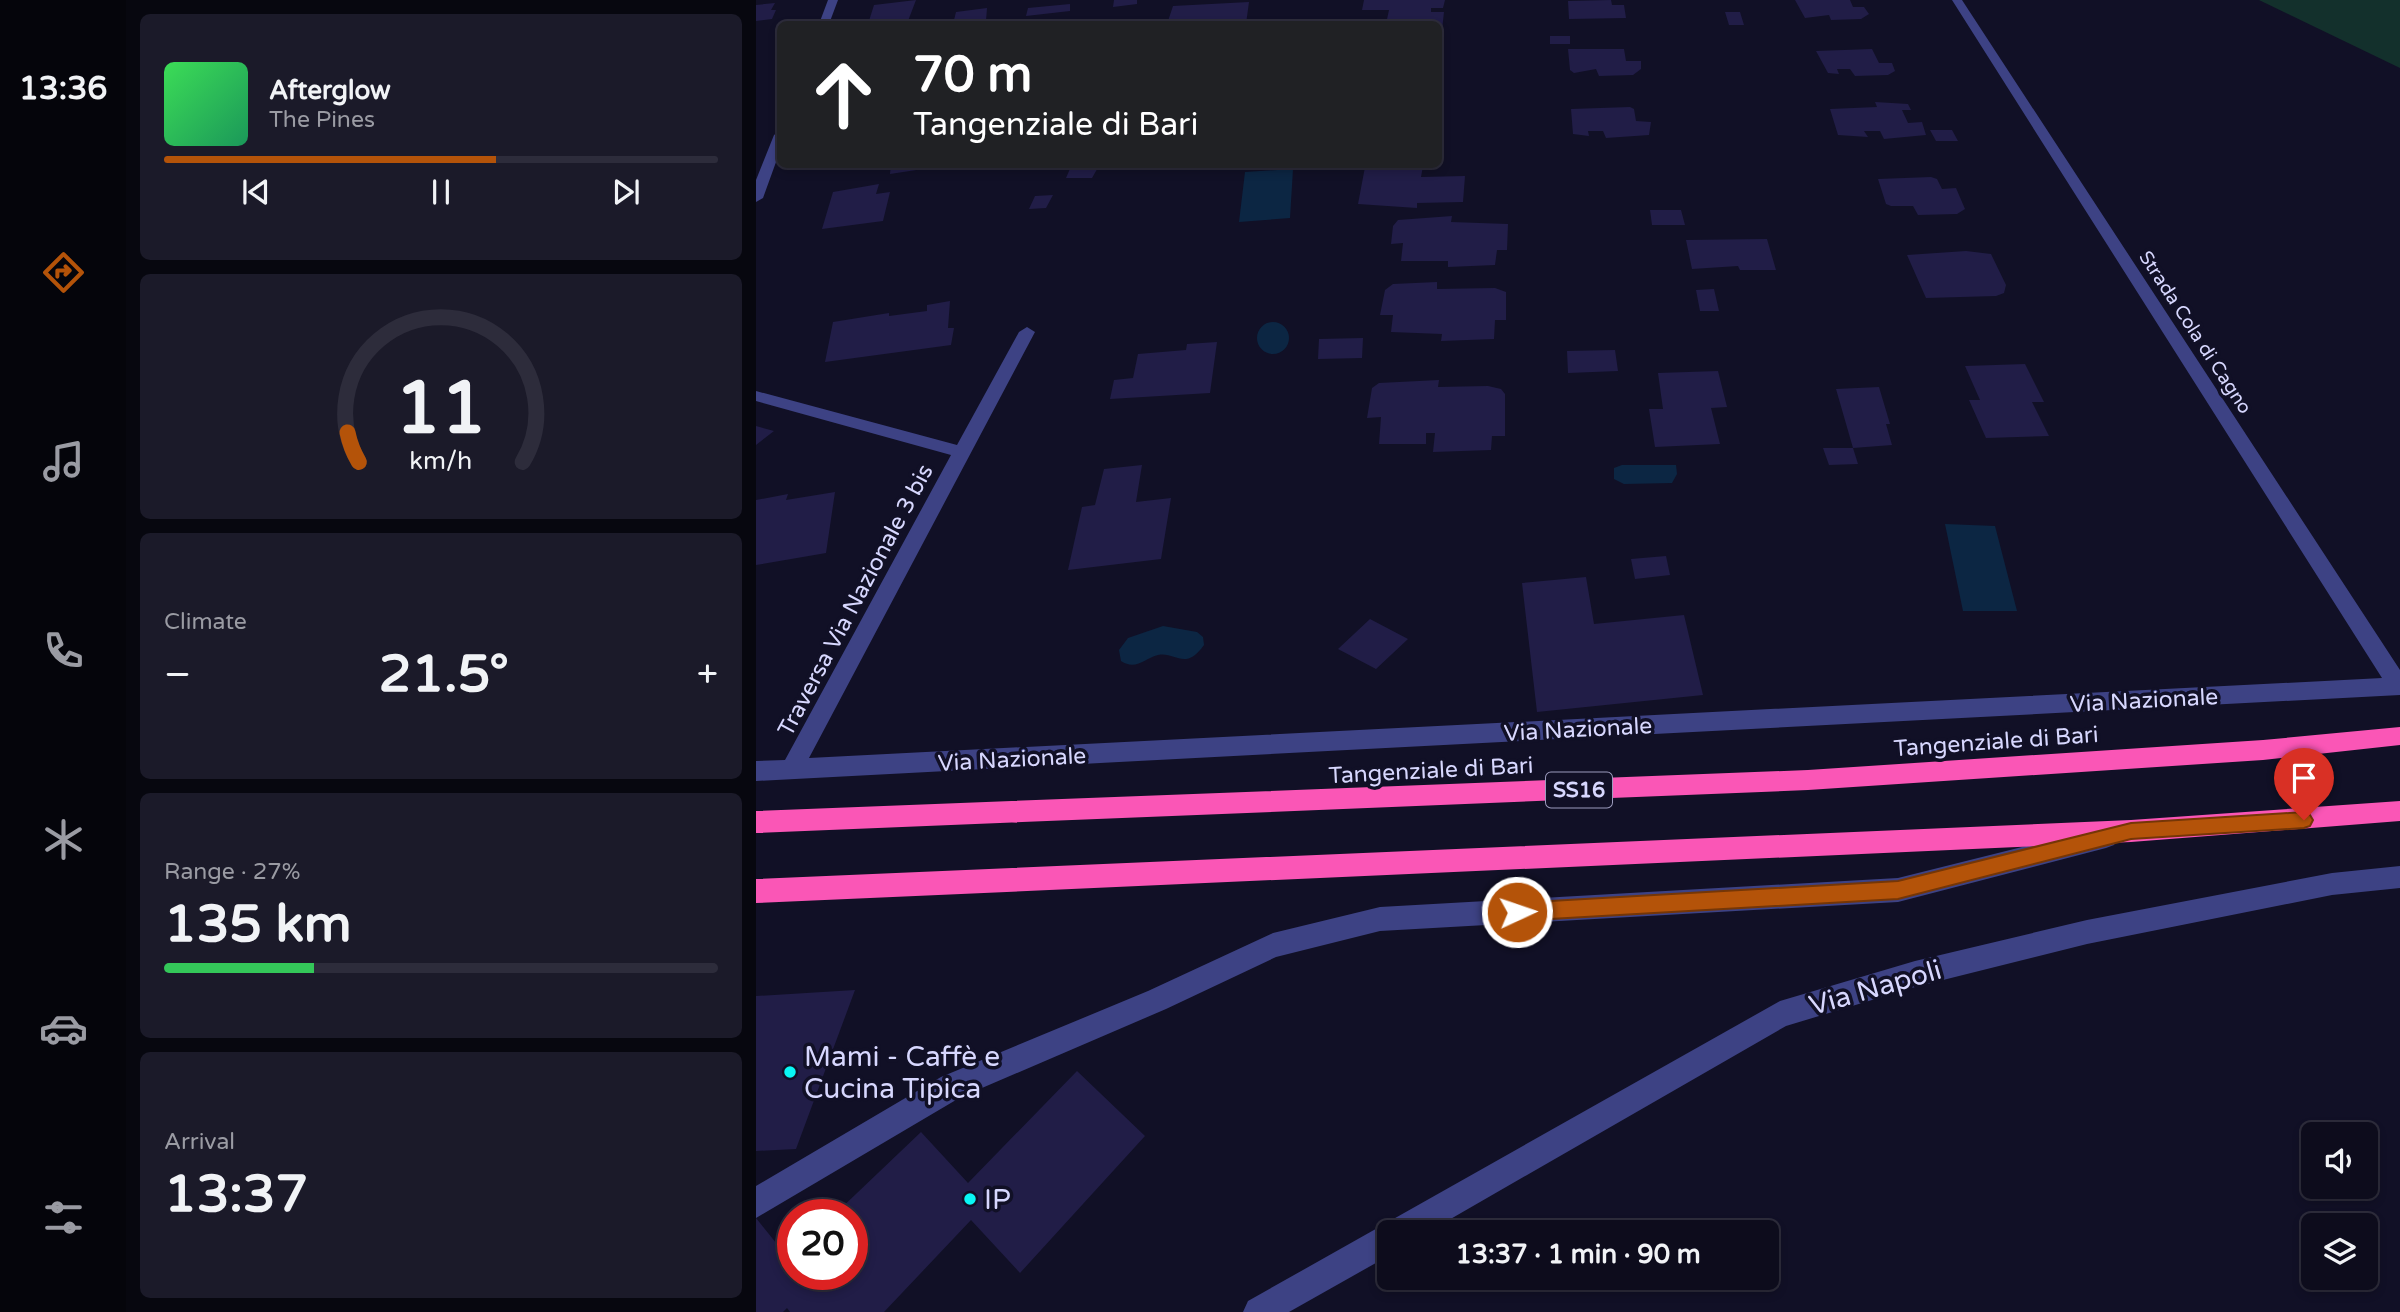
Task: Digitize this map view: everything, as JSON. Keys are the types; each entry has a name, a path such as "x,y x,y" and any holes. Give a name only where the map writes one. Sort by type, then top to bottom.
{"highway":[{"name":"Tangenziale di Bari","path":"756,822 1808,780 2249,751 2400,736"},
{"path":"756,891 2131,831 2400,811"}],"street":[{"path":"825,21 833,0"},
{"name":"Strada Cola di Cagno","path":"1957,0 2400,686"},
{"path":"756,198 777,143"},
{"name":"Traversa Via Nazionale 3 bis","path":"791,770 1027,332"},
{"name":"Traversa Via Nazionale 3 bis","path":"756,397 962,452"},
{"name":"Via Nazionale","path":"756,771 2400,686"},
{"path":"756,1203 951,1087 1157,1000 1273,945 1380,919 1898,890 2131,831"},
{"name":"Via Napoli","path":"1420,1220 1780,1014 1914,974 2087,932 2332,884 2400,877"},
{"path":"1259,1312 1377,1245"}],"green space":[{"path":"2259,0 2400,0 2400,68"}],"water":[{"path":"1293,169 1290,218 1239,222 1245,172"},
{"path":"1273,322 1285,326 1289,338 1285,350 1273,354 1261,350 1257,338 1261,326"},
{"path":"1622,465 1676,465 1677,474 1672,483 1624,484 1614,479 1614,468"},
{"path":"1945,524 1995,526 2017,611 1963,611"},
{"path":"1163,626 1197,632 1203,637 1204,645 1186,659 1158,655 1131,665 1121,661 1119,650 1128,638"}],"building":[{"path":"916,0 908,21 869,21 874,5"},
{"path":"1114,0 1137,0 1137,4 1113,7"},
{"path":"1364,0 1445,0 1443,8 1431,8 1431,12 1444,12 1442,30 1442,21 1387,21 1389,10 1362,10"},
{"path":"1611,0 1612,5 1624,5 1626,18 1569,19 1568,1"},
{"path":"1795,0 1850,0 1853,7 1864,7 1869,14 1861,19 1831,20 1829,15 1805,18"},
{"path":"1249,2 1246,21 1168,21 1173,6"},
{"path":"775,3 771,10 776,10 772,19 756,21 756,5"},
{"path":"1070,4 1070,11 1026,16 1028,8"},
{"path":"987,8 986,21 954,21 956,12"},
{"path":"1725,12 1740,12 1744,25 1729,25"},
{"path":"1550,36 1570,36 1570,44 1550,44"},
{"path":"1568,49 1624,49 1626,61 1641,61 1641,69 1633,75 1599,76 1596,69 1574,73 1570,70"},
{"path":"1872,49 1879,63 1892,63 1895,71 1888,75 1855,76 1850,69 1837,69 1839,74 1828,73 1816,51"},
{"path":"1875,102 1908,104 1911,110 1902,110 1908,123 1922,122 1926,135 1884,139 1880,131 1864,131 1868,137 1838,135 1830,109 1877,107"},
{"path":"1571,109 1634,109 1636,121 1651,122 1649,135 1606,138 1603,131 1588,131 1589,136 1573,134"},
{"path":"1930,130 1952,130 1958,141 1936,141"},
{"path":"891,168 923,168 923,169 890,174"},
{"path":"1070,168 1098,168 1092,178 1066,178"},
{"path":"1365,168 1423,168 1421,177 1465,176 1463,202 1417,203 1417,208 1358,204"},
{"path":"1878,179 1937,179 1942,189 1956,188 1965,209 1957,214 1918,215 1913,206 1891,206 1886,204"},
{"path":"879,184 876,194 890,192 883,221 822,229 833,192"},
{"path":"1053,195 1046,208 1029,209 1035,196"},
{"path":"1650,210 1681,210 1685,225 1652,225"},
{"path":"1452,216 1451,222 1508,224 1507,250 1497,250 1495,265 1448,267 1448,261 1401,261 1403,243 1391,244 1393,226 1398,220"},
{"path":"1767,239 1776,270 1740,270 1738,266 1692,269 1686,240"},
{"path":"1966,251 1991,254 2006,285 2004,293 1996,296 1926,298 1907,255"},
{"path":"1437,282 1437,289 1495,288 1506,292 1506,320 1495,320 1494,339 1441,341 1442,334 1391,332 1393,315 1380,315 1385,290 1393,284"},
{"path":"1714,289 1719,311 1700,311 1696,290"},
{"path":"950,301 948,328 954,328 951,345 825,362 833,322 889,313 889,316 927,311 927,305"},
{"path":"1363,338 1362,358 1318,359 1319,339"},
{"path":"1217,342 1210,393 1110,399 1114,380 1133,378 1138,354 1186,350 1187,344"},
{"path":"1615,350 1618,371 1568,373 1567,351"},
{"path":"2025,364 2044,402 2032,402 2049,436 1986,438 1969,400 1980,400 1965,366"},
{"path":"1718,371 1727,407 1711,408 1720,444 1655,447 1649,409 1663,409 1658,373"},
{"path":"1439,380 1438,387 1488,386 1501,389 1505,394 1505,436 1492,436 1491,450 1433,452 1435,433 1426,433 1426,444 1379,444 1381,417 1367,418 1372,388 1379,383"},
{"path":"1879,387 1890,424 1886,424 1892,445 1853,448 1836,389"},
{"path":"756,426 774,431 756,445"},
{"path":"1823,448 1853,448 1858,464 1829,465"},
{"path":"1142,465 1136,502 1171,498 1161,559 1068,570 1082,507 1095,505 1104,469"},
{"path":"835,492 826,553 756,565 756,500 788,494 786,500"},
{"path":"1666,556 1670,575 1635,579 1631,559"},
{"path":"1586,577 1594,624 1684,615 1703,695 1537,712 1522,583"},
{"path":"1370,619 1408,639 1376,669 1338,649"},
{"name":"Mami - Caffè e Cucina Tipica","path":"855,990 796,1149 756,1151 756,996"},
{"name":"IP","path":"1077,1071 1145,1136 1020,1273 971,1220 884,1312 790,1312 787,1308 783,1312 756,1312 756,1218 777,1244 777,1290 868,1290 868,1199 851,1199 921,1132 968,1183"}],"place":[{"name":"Mami - Caffè e Cucina Tipica","path":"790,1072"},
{"name":"IP","path":"970,1199"}],"route":[{"path":"1517,912 1898,890 2131,831 2304,820"}]}
